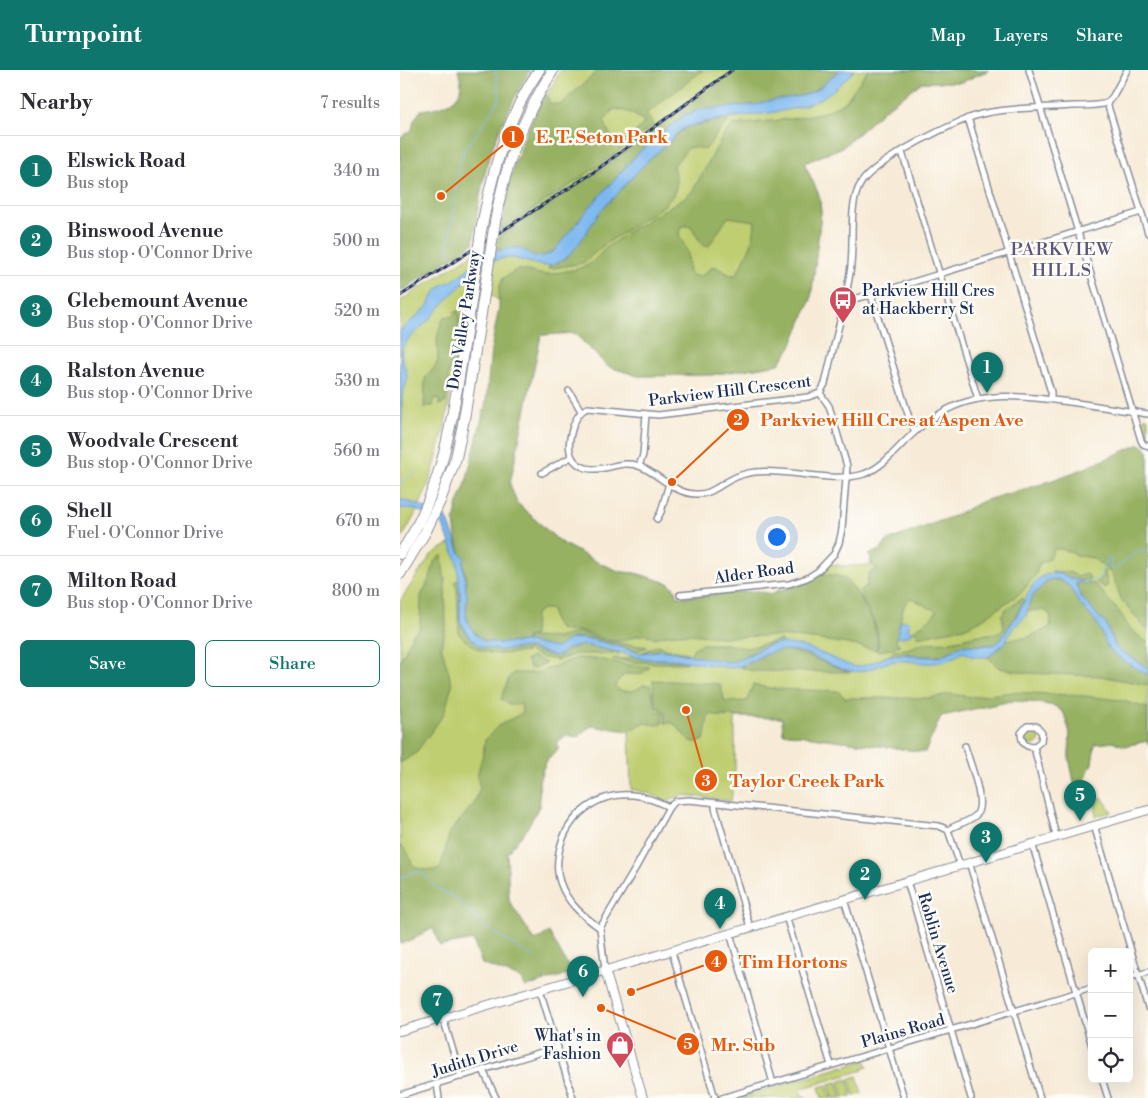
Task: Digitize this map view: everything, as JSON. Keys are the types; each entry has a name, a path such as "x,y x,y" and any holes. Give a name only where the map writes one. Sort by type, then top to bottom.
{"highway":[{"name":"Don Valley Parkway","path":"435,498 447,443 482,230 498,157 513,116 539,70"},
{"name":"Don Valley Parkway","path":"400,574 435,498 456,458 495,222 507,166 520,130 553,70"},
{"name":"Don Valley Parkway","path":"400,554 421,529"}],"main road":[{"path":"400,1031 1148,810"},
{"path":"605,970 643,1098"}],"street":[{"path":"1029,70 1142,440 1147,446"},
{"path":"1127,70 1113,96 1107,103 1148,233"},
{"name":"Parkview Hill Crescent","path":"581,411 588,408 598,408 658,415 808,397 820,393 823,389 846,298 852,262 854,206 857,192 874,168 968,118 996,111 1107,103"},
{"path":"968,118 1051,392 1051,400"},
{"path":"902,152 978,399"},
{"path":"846,298 858,298 1141,212"},
{"path":"871,294 911,424 915,431"},
{"path":"569,391 581,411 575,419 570,439 572,457 581,466 590,469 624,465 639,466 668,484 689,494 712,491 734,477 754,472 845,476 864,473 885,462 915,431 942,413 978,399 1010,396 1148,414"},
{"name":"Alder Road","path":"680,595 790,584 807,578 827,562 839,543 842,529 847,466 829,406 820,393"},
{"path":"639,466 643,455 646,414"},
{"path":"542,473 572,457"},
{"path":"657,519 661,512 668,484"},
{"path":"1027,726 1036,726 1042,733 1041,742 1034,747 1026,745 1021,738 1027,726"},
{"path":"948,830 975,816 980,809 980,798 965,746"},
{"path":"1034,747 1056,836"},
{"path":"600,928 583,916 572,904 560,882 558,859 561,842 566,830 584,809 609,796 635,795 654,800 669,807"},
{"path":"605,970 600,928 631,877 669,807 676,801 715,803 940,826 948,830 960,865"},
{"path":"715,803 750,927"},
{"path":"1094,825 1148,1008"},
{"path":"1032,843 1090,1038"},
{"path":"969,862 1040,1098"},
{"name":"Roblin Avenue","path":"907,881 972,1098"},
{"path":"844,899 904,1098"},
{"path":"786,916 831,1065"},
{"path":"730,933 774,1083"},
{"path":"672,952 715,1098"},
{"path":"1133,976 1148,972"},
{"name":"Plains Road","path":"722,1098 1088,989"},
{"path":"540,990 573,1098"},
{"path":"443,1018 461,1077"},
{"name":"Judith Drive","path":"400,1095 558,1047"},
{"path":"483,1070 496,1098"},
{"path":"1103,1083 1108,1098"},
{"path":"437,1084 439,1098"}],"green space":[{"path":"458,70 530,70 510,107 489,158 478,207 473,244 400,292 400,138 412,130 414,120 421,110 446,104 456,97 461,86"},
{"path":"561,70 989,70 962,82 922,82 885,109 843,147 804,163 819,195 821,212 811,299 791,346 779,364 711,375 638,376 607,366 575,333 541,335 492,295 463,309 450,398 437,458 415,515 400,540 400,301 500,236 504,207 535,113"},
{"path":"599,70 703,70 646,114 654,125 580,179 501,230 511,176 529,126 546,93 550,104 561,104","holes":["614,109 629,112 644,121 643,124 627,139 613,141 604,121"]},
{"path":"737,70 840,70 815,90 793,99 766,104 698,110 686,115 639,152 554,251 542,257 516,248 498,250 500,236 603,168"},
{"path":"868,70 989,70 962,82 922,82 885,109 843,147 804,163 819,195 821,212 811,299 791,346 779,364 711,375 638,376 607,366 575,333 541,335 510,484 517,503 560,542 599,563 621,572 635,573 668,583 676,590 677,597 758,591 771,594 809,581 819,575 843,577 856,591 872,619 877,634 876,650 823,640 769,636 723,637 672,634 655,638 640,635 623,641 613,641 585,632 560,629 555,623 551,609 542,609 535,614 534,635 526,638 526,642 498,643 480,639 470,626 466,616 466,578 456,538 454,521 458,503 465,486 486,402 491,350 499,307 499,288 503,278 518,269 545,275 577,269 590,264 607,247 628,232 687,196 693,190 725,133 733,125 798,118 827,111 845,102","holes":["728,217 755,221 747,255 736,275 731,275 714,266 701,276 694,276 689,272 688,254 679,234 681,226 691,226 702,245 708,247"]},
{"path":"727,119 728,123 725,124 705,150 696,147 688,148 673,166 676,188 665,205 604,245 583,263 548,269 550,265 567,257 604,206 614,198 623,185 686,127"},
{"path":"458,311 458,331 449,372 446,402 439,405 439,399 435,398 433,406 424,408 425,378 438,361 437,338 441,323 445,316 452,317"},
{"path":"1144,418 1148,418 1148,442 1141,424"},
{"path":"1140,444 1148,450 1148,745 1147,741 1125,746 1114,742 1095,744 1092,763 1077,796 1069,757 1070,733 1064,713 1055,706 1032,702 1011,701 941,716 925,752 783,733 782,718 735,717 735,768 731,801 683,795 665,801 651,794 631,789 629,731 591,726 577,737 567,735 557,742 558,749 545,763 539,781 540,805 526,830 507,853 509,901 535,941 482,964 473,940 440,946 433,928 412,940 400,944 400,601 431,555 517,503 560,542 598,563 621,572 635,573 668,583 676,590 677,597 758,591 771,594 796,586 819,575 830,564 844,566 871,565 870,554 881,550 887,541 954,516 983,501 1042,484 1083,469"},
{"path":"1140,444 1148,450 1148,629 1144,627 1121,599 1112,574 1093,558 1054,549 1049,559 1039,564 1036,574 1022,592 981,620 964,628 917,637 917,633 914,631 936,612 934,609 911,598 905,604 902,612 896,642 900,645 891,649 877,651 877,633 860,590 867,586 870,573 878,569 872,565 870,554 881,550 887,541 954,516 983,501 1042,484 1083,469"},
{"path":"442,555 445,578 446,628 441,646 452,685 444,714 415,754 400,763 400,661 413,634 420,628 421,596 430,578 434,562"},
{"path":"1104,570 1108,585 1105,588 1096,582 1102,578"},
{"path":"1052,571 1072,573 1077,577 1087,573 1090,579 1080,581 1053,573"},
{"path":"459,579 460,621 471,639 487,647 496,649 526,648 526,652 498,654 482,651 467,642 459,634 455,582"},
{"path":"1051,579 1060,580 1069,586 1079,603 1097,623 1108,648 1123,661 1148,675 1148,685 1100,676 1026,673 999,668 988,657 1007,640 1029,637 1050,627 1050,614 1043,610 1027,611 1029,601 1035,592"},
{"path":"1076,583 1095,584 1121,614 1129,627 1143,640 1148,642 1148,668 1116,648 1106,624 1082,598"},
{"path":"1022,598 1024,601 1003,637 995,644 961,646 940,656 920,656 905,653 889,656 894,651 924,643 946,642 999,633 1004,628 1002,614"},
{"path":"579,632 605,641 647,647 637,651 601,641 579,638 568,640 555,648 527,642 530,637 557,638"},
{"path":"781,640 781,643 767,645 733,662 722,662 690,655 694,648 700,644 727,644 747,648"},
{"path":"584,645 618,652 619,654 577,654 558,660 543,658 528,651 529,648 549,655 560,655 569,648"},
{"path":"658,645 665,649 688,654 658,650 641,653"},
{"path":"777,650 806,655 851,672 753,671 740,667 760,656"},
{"path":"633,656 642,659 687,661 686,663 649,663 613,659 627,659"},
{"path":"533,657 546,663 530,668 526,660"},
{"path":"577,658 598,659 650,667 640,675 628,674 622,677 615,686 618,690 628,691 643,685 650,685 657,711 663,713 662,724 644,723 629,731 591,726 577,737 567,735 557,742 558,749 545,763 539,781 539,805 526,830 507,853 509,901 535,941 549,932 572,973 525,987 520,978 482,964 473,940 440,946 433,928 412,940 400,944 400,845 406,850 414,866 426,870 437,870 441,866 450,832 474,804 480,788 477,776 485,740 498,726 522,713 521,704 510,705 501,699 509,678 513,673 536,673"},
{"path":"653,680 720,684 725,702 747,701 753,685 776,689 838,691 845,698 930,698 950,694 971,697 1014,692 1119,700 1148,708 1148,745 1147,741 1125,746 1114,742 1095,744 1092,763 1077,796 1069,757 1070,733 1064,713 1055,706 1011,701 941,716 925,752 783,733 782,718 717,716 712,714 708,717 704,740 694,742 686,737 673,723 665,723 665,712 659,709 654,696"},
{"path":"1032,729 1040,737 1032,745 1024,737"},
{"path":"1102,797 1112,812 1096,816 1096,803"},
{"path":"865,1060 868,1066 863,1068 863,1070 800,1089 802,1095 807,1098 738,1098 811,1076 813,1079 813,1076 844,1066 845,1068"},
{"path":"857,1076 862,1093 854,1096 849,1079"},
{"path":"847,1079 852,1096 844,1098 839,1082"},
{"path":"837,1082 842,1098 833,1098 829,1084"},
{"path":"827,1085 831,1098 822,1098 819,1087"}],"water":[{"path":"840,70 855,70 829,93 805,105 772,113 704,122 682,130 606,204 583,238 568,256 559,262 542,265 518,259 500,259 490,263 469,278 411,336 402,350 407,379 402,398 400,465 400,331 427,307 434,294 442,285 452,281 483,257 495,251 520,248 535,256 542,257 554,251 587,210 639,152 686,114 691,114 697,110 760,104 805,95 818,89"},
{"path":"400,499 419,505 447,518 460,553 465,558 463,562 467,597 467,621 475,634 484,641 498,643 529,642 555,648 567,640 577,638 591,639 641,653 663,650 728,662 741,659 766,646 780,643 799,645 856,667 892,655 937,657 961,646 995,644 1002,638 1015,618 1035,582 1046,575 1057,573 1081,581 1082,583 1076,583 1076,585 1082,598 1106,624 1116,648 1148,668 1148,675 1123,661 1108,648 1097,623 1079,603 1069,586 1055,579 1048,580 1036,592 1030,601 1026,616 1013,628 1005,643 988,657 972,657 964,652 940,662 896,661 855,672 842,669 804,653 789,650 771,652 745,665 731,668 674,659 642,659 584,645 569,648 560,655 555,656 529,648 498,650 479,646 469,636 460,621 457,561 442,523 440,520 416,510 400,508"},
{"path":"901,620 910,622 908,628 910,631 914,631 908,636 896,638"}],"waterway":[{"path":"450,256 449,237 456,187 464,151 500,97 495,70"},
{"path":"400,482 417,472"},
{"path":"1108,558 1111,560 1110,568 1115,569 1139,550 1148,549"},
{"path":"1081,583 1100,578 1102,569 1108,559"},
{"path":"400,878 411,873 422,872 438,889 456,898 485,927 536,959"}],"railway":[{"path":"400,296 591,174 732,70"}],"place":[{"name":"E. T. Seton Park","path":"441,196"},
{"name":"Parkview Hill Cres at Hackberry St","path":"843,324"},
{"name":"Elswick Road","path":"987,393"},
{"name":"Parkview Hill Cres at Aspen Ave","path":"672,482"},
{"name":"Taylor Creek Park","path":"686,710"},
{"name":"Woodvale Crescent","path":"1080,821"},
{"name":"Glebemount Avenue","path":"986,863"},
{"name":"Binswood Avenue","path":"865,900"},
{"name":"Ralston Avenue","path":"720,929"},
{"name":"Tim Hortons","path":"631,992"},
{"name":"Shell","path":"583,997"},
{"name":"Mr. Sub","path":"601,1008"},
{"name":"Milton Road","path":"437,1026"},
{"name":"What's in Fashion","path":"620,1069"}],"district":[{"name":"PARKVIEW HILLS","path":"1062,259"}]}
